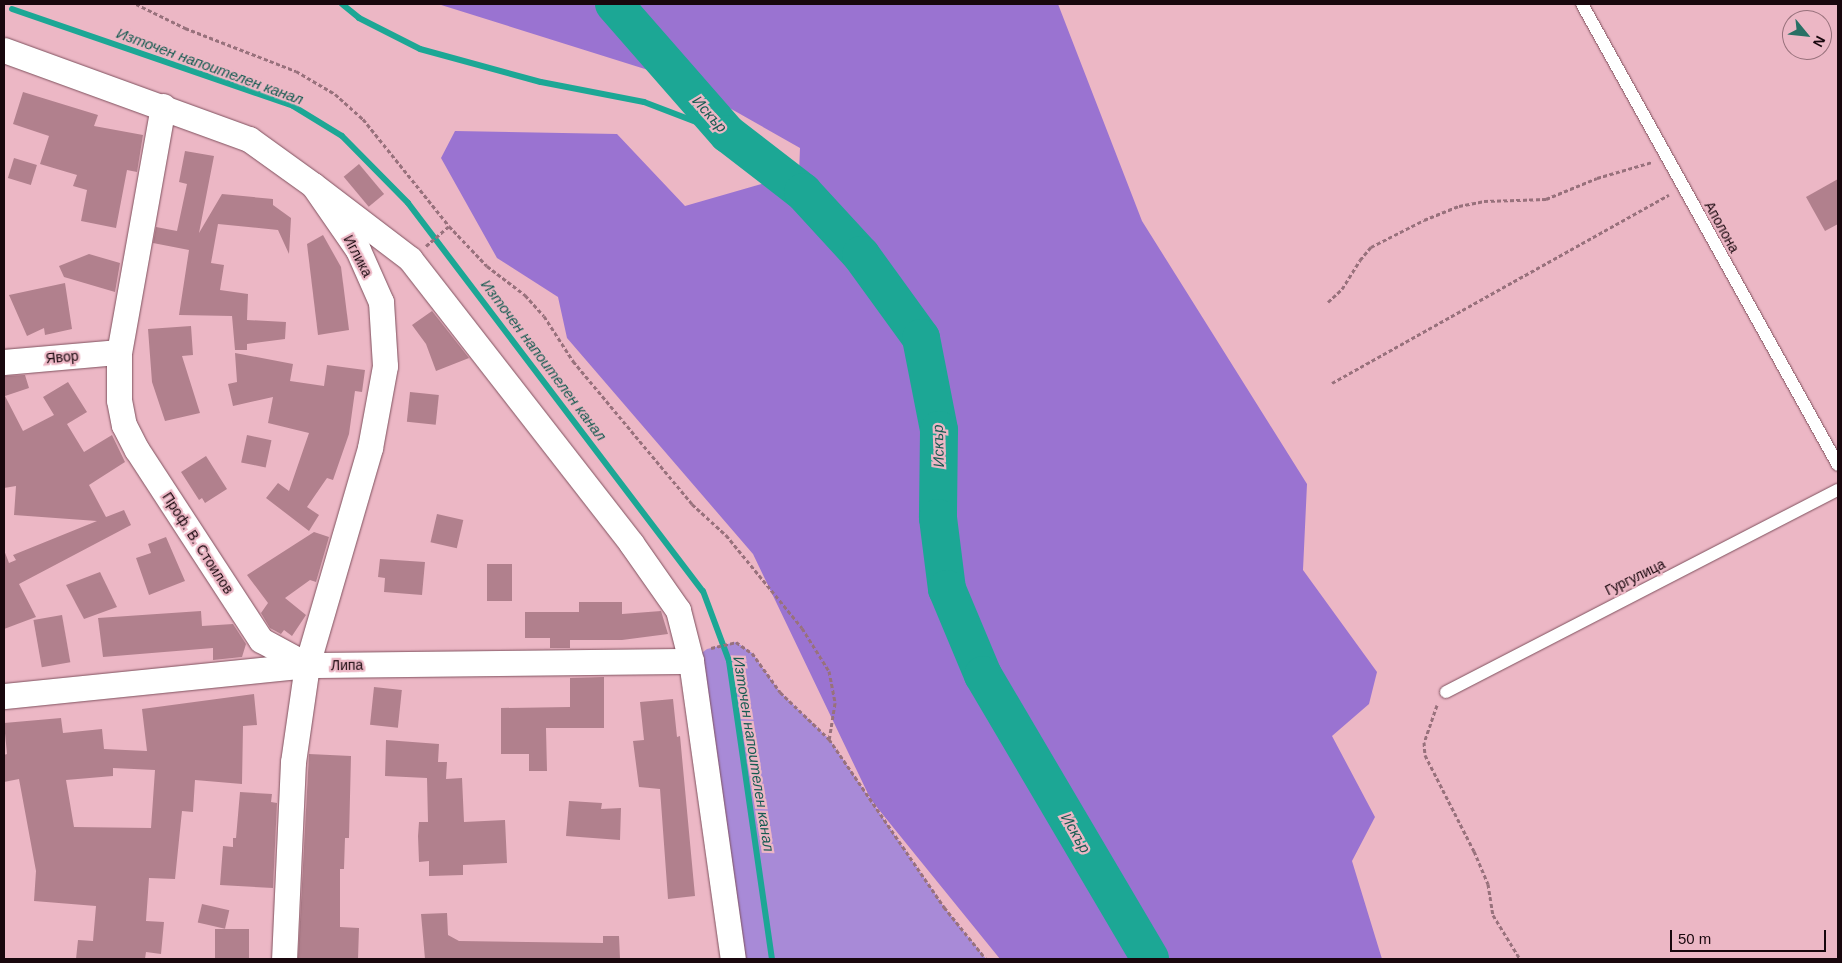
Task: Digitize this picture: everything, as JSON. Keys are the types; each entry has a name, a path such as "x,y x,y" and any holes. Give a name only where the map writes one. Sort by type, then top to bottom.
{"street":[{"name":"Иглика","path":"4,50 163,106 249,139 313,185 358,250 381,302 385,366 370,448 307,665"},
{"name":"Проф. В. Стоилов","path":"163,106 119,352 119,400 124,425 136,450 261,640 307,665"},
{"path":"313,185 410,259 442,298 678,610 699,655 733,959"},
{"name":"Явор","path":"4,362 119,352"},
{"name":"Липа","path":"4,696 307,665 699,655"},
{"path":"284,959 293,762 307,665"}],"lane":[{"name":"Аполона","path":"1582,4 1838,464"},
{"name":"Гургулица","path":"1446,692 1838,490"}],"path":[{"path":"136,4 185,28 296,71 335,94 363,119 449,226 486,266 525,295 544,316 573,361 692,504 726,535 802,628 829,671 835,702 830,739"},
{"path":"1328,302 1342,289 1360,260 1371,247 1424,220 1459,206 1476,203 1546,199 1597,178 1667,157"},
{"path":"1332,383 1683,187"},
{"path":"422,248 449,226"},
{"path":"699,655 736,642 752,654 780,692 830,739 944,907 986,959"},
{"path":"1446,692 1432,716 1424,742 1425,755 1474,851 1488,884 1493,916 1520,959"}],"shaded area":[{"path":"438,4 1058,4 1142,221 1307,484 1303,570 1377,672 1369,704 1332,736 1375,817 1352,861 1382,959 1000,959 871,800 753,554 567,338 558,297 497,258 441,158 455,131 617,134 685,206 799,173 800,148 680,80"},
{"path":"736,642 752,653 780,692 829,739 944,907 986,959 733,959 691,661 707,649"}],"building":[{"path":"23,92 98,115 94,126 143,135 137,172 127,170 116,228 81,221 87,190 73,186 77,175 40,164 49,136 13,124"},
{"path":"185,151 214,156 199,233 222,194 273,199 273,205 291,218 289,254 278,230 218,224 211,263 224,265 220,290 248,294 247,320 286,322 285,339 247,344 247,350 235,350 232,316 179,315 189,250 153,243 156,227 177,231 187,184 179,182"},
{"path":"14,158 37,165 31,185 8,178"},
{"path":"359,164 384,194 369,207 344,177"},
{"path":"1838,179 1838,224 1825,231 1806,197"},
{"path":"323,235 341,267 349,330 318,335 307,244"},
{"path":"89,254 120,263 115,292 64,277 59,266"},
{"path":"65,283 72,329 45,335 44,328 27,336 9,295"},
{"path":"432,311 469,358 436,371 426,344 412,325"},
{"path":"191,326 193,355 182,356 200,413 165,421 152,382 148,329"},
{"path":"235,353 293,364 290,381 324,386 327,365 365,370 362,392 355,391 349,434 333,480 327,478 307,507 319,515 309,531 266,498 278,483 289,491 309,433 268,423 273,397 233,406 228,384 237,382"},
{"path":"25,375 29,388 5,396 23,431 54,415 43,397 68,382 87,412 67,424 84,452 112,435 125,462 89,485 106,517 124,510 131,525 19,584 36,617 4,629 4,550 9,563 16,560 13,555 97,521 14,515 16,486 4,488 4,376"},
{"path":"410,392 439,395 436,425 407,422"},
{"path":"247,435 271,440 266,468 241,462"},
{"path":"206,456 227,489 205,503 202,498 199,500 181,472"},
{"path":"437,514 463,520 457,548 430,542"},
{"path":"314,532 329,537 316,582 310,580 285,598 306,615 292,636 284,630 281,634 270,628 261,613 268,603 247,575"},
{"path":"166,537 185,581 149,595 136,558 151,553 148,544"},
{"path":"380,559 425,562 422,595 384,592 385,578 378,577"},
{"path":"487,564 512,564 512,601 487,601"},
{"path":"100,572 117,607 84,619 66,585"},
{"path":"579,602 622,602 622,614 661,611 668,634 622,640 570,640 570,648 550,648 550,638 525,638 525,612 579,612"},
{"path":"201,611 202,626 233,624 246,644 242,657 213,660 213,648 103,657 98,618"},
{"path":"62,615 70,662 42,667 33,620"},
{"path":"604,677 604,728 546,728 547,771 529,771 529,754 501,754 501,708 570,707 570,678"},
{"path":"374,687 402,690 398,728 370,725"},
{"path":"254,694 257,725 243,726 242,784 195,780 193,812 182,811 175,879 149,878 146,921 164,922 161,954 146,952 145,959 76,959 78,940 93,941 96,906 34,901 36,871 19,779 4,782 4,755 7,754 4,723 61,718 63,733 102,729 104,749 147,751 142,709","holes":["113,768 155,770 151,828 74,827 66,780 113,776"]},
{"path":"673,699 677,737 680,736 695,896 668,899 660,789 639,787 633,741 644,740 640,702"},
{"path":"386,740 439,744 438,762 447,762 446,779 462,778 464,822 505,820 507,863 463,865 463,875 429,876 429,861 419,862 418,836 419,822 428,822 427,778 385,776"},
{"path":"309,754 351,756 349,838 345,838 344,869 340,869 340,927 359,928 358,959 298,959"},
{"path":"240,792 272,794 271,802 277,803 273,888 220,885 223,846 233,847 233,838 236,838"},
{"path":"569,801 602,803 601,809 621,808 620,840 566,836"},
{"path":"202,904 229,910 225,929 198,923"},
{"path":"447,913 448,935 459,941 603,943 603,936 619,936 620,959 425,959 421,914"},
{"path":"215,929 249,929 249,959 215,959"}],"waterway":[{"path":"342,4 359,18 420,49 541,82 644,102 728,134"},
{"name":"Искър","path":"614,4 728,134 803,192 861,255 921,338 939,430 938,518 947,589 983,675 1150,959"},
{"name":"Източен напоителен канал","path":"12,9 293,106 342,136 408,203 703,591 729,661 772,959"}]}
